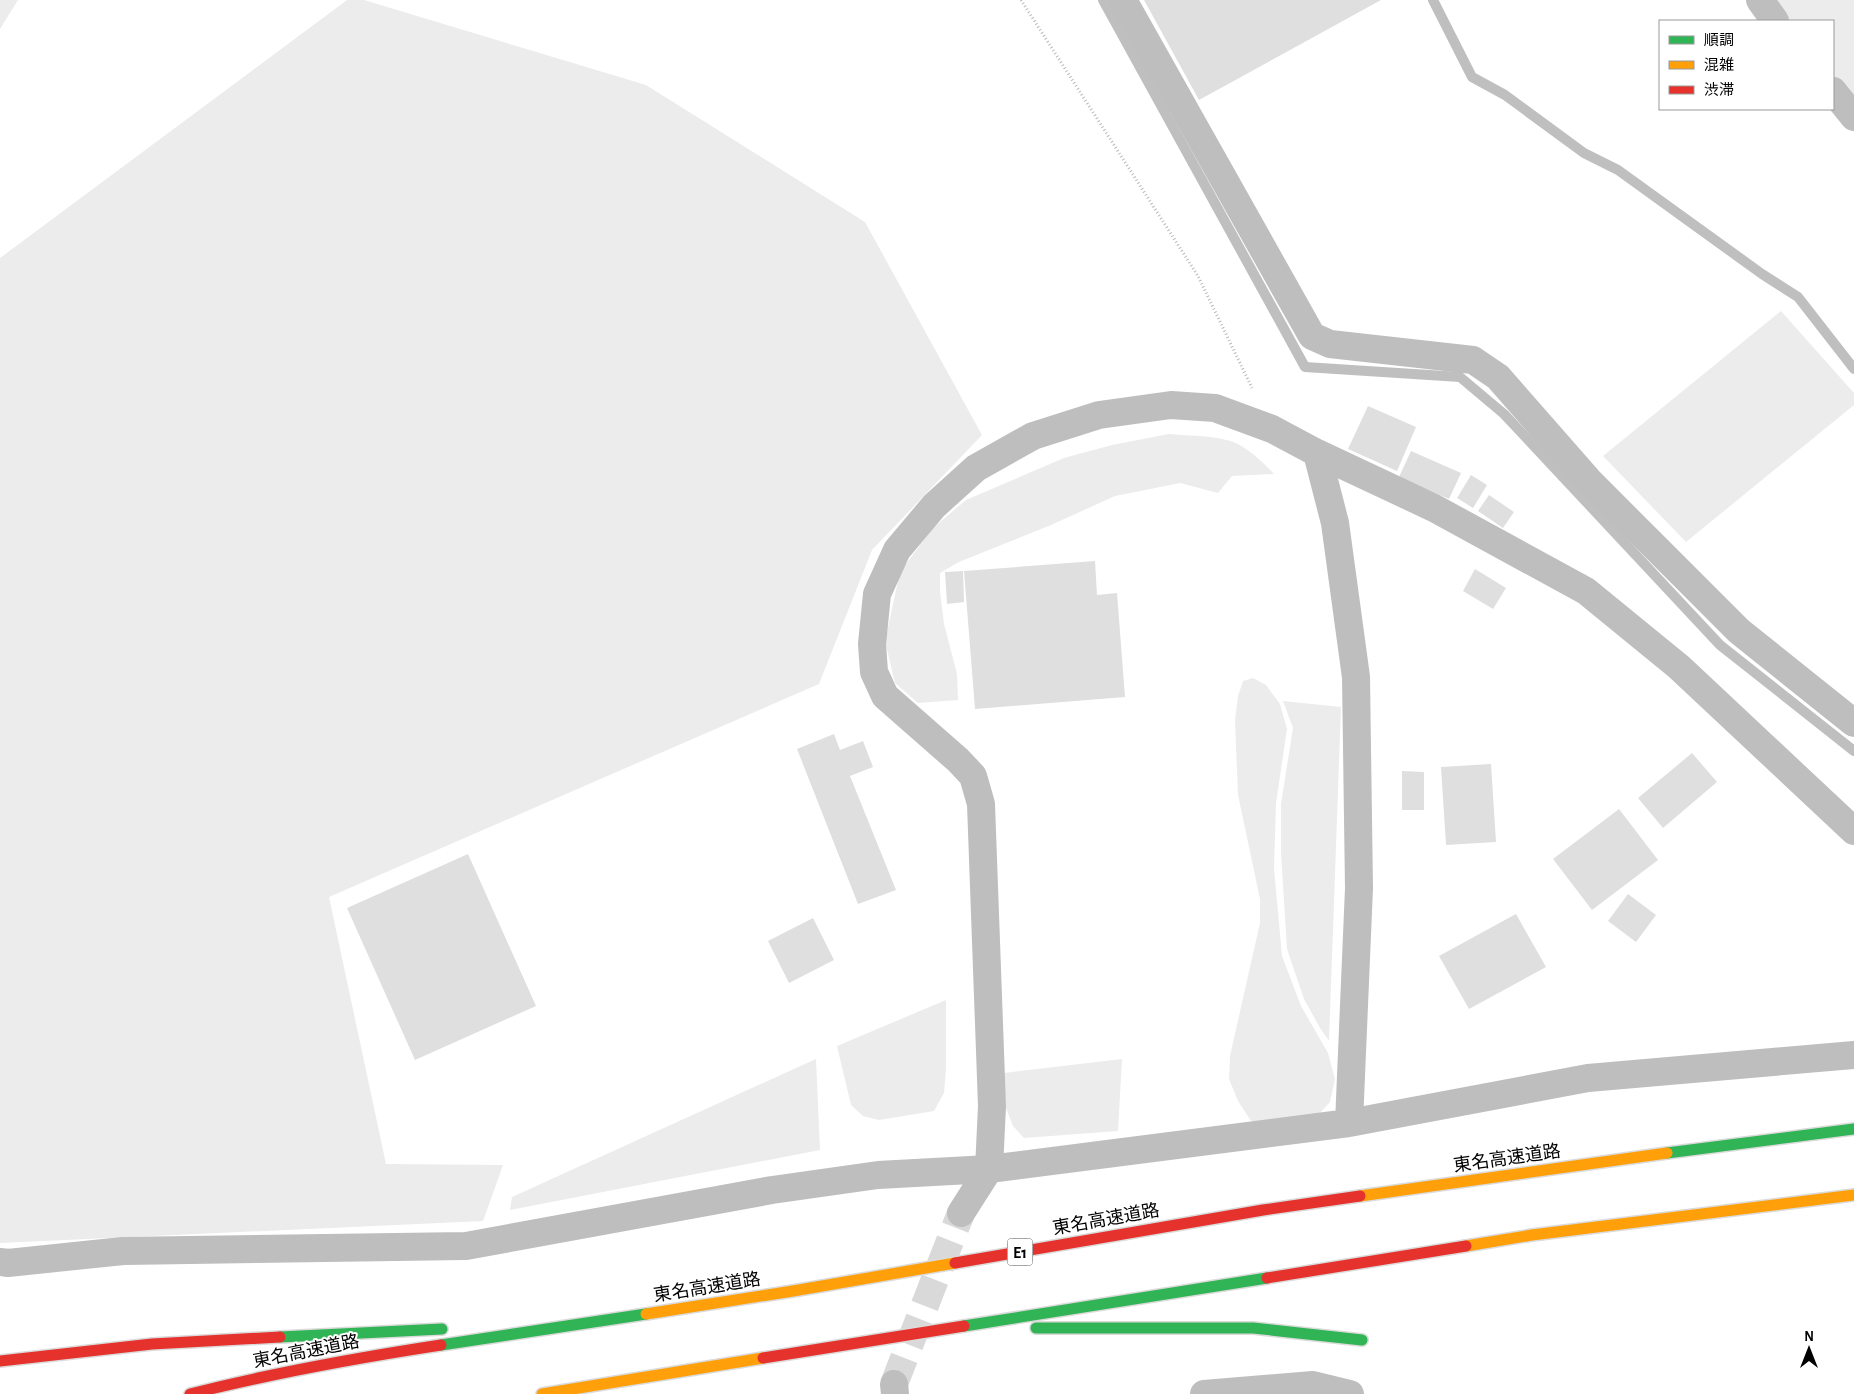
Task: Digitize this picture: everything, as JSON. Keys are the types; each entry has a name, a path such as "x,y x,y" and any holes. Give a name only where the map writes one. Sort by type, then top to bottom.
{"highway":[{"name":"東名高速道路","path":"190,1394 363,1357 793,1291 1263,1210 1854,1129"},
{"path":"542,1394 1532,1235 1854,1195"},
{"path":"488,1326 597,1321"},
{"path":"0,1361 152,1344 449,1328"},
{"path":"951,1328 1253,1328 1362,1340"}],"street":[{"path":"1122,0 1312,336 1330,344 1473,360 1498,377 1590,482 1739,631 1854,723"},
{"path":"1760,0 1774,20"},
{"path":"1834,92 1854,116"},
{"path":"961,1213 989,1169 992,1106 982,804 973,776 958,760 885,696 874,672 872,644 877,594 898,550 934,506 976,468 1033,436 1099,415 1171,404 1216,408 1272,429 1317,453 1434,508 1586,591 1678,667 1854,831"},
{"path":"1317,453 1335,523 1356,677 1359,888 1349,1123"},
{"path":"3,1263 123,1251 466,1246 772,1190 878,1175 989,1169 1349,1123 1588,1078 1854,1055"},
{"path":"1204,1394 1313,1385 1350,1394"}],"path":[{"path":"1021,0 1198,276 1272,429"}],"shaded area":[{"path":"0,0 18,0 0,29"},
{"path":"347,0 364,0 646,85 865,222 982,435 872,550 819,684 329,897 386,1164 503,1165 483,1221 0,1243 0,258"},
{"path":"1768,0 1854,0 1854,104 1834,80 1834,20 1784,20"},
{"path":"1781,311 1854,393 1854,405 1686,542 1603,456"},
{"path":"1169,434 1213,437 1238,444 1262,462 1274,474 1232,476 1218,493 1180,483 1115,496 1051,525 959,562 940,573 944,624 957,674 958,700 918,703 895,683 885,641 900,572 933,528 966,500 1064,458 1112,445"},
{"path":"1253,678 1266,685 1280,704 1287,729 1276,803 1274,868 1282,956 1301,1006 1328,1053 1335,1079 1330,1102 1318,1115 1269,1125 1251,1121 1238,1101 1229,1079 1230,1056 1260,923 1260,899 1238,795 1235,720 1238,696 1243,681"},
{"path":"1283,701 1341,707 1329,1041 1304,999 1287,949 1281,853 1281,804 1293,728"},
{"path":"946,1000 944,1093 934,1111 879,1120 863,1116 851,1105 837,1046"},
{"path":"816,1059 820,1150 510,1210 512,1197"},
{"path":"1122,1059 1118,1131 1024,1138 1013,1126 1006,1108 1004,1073"}],"building":[{"path":"1144,0 1381,0 1199,100"},
{"path":"1368,406 1416,427 1397,471 1348,449"},
{"path":"1411,451 1461,473 1449,499 1399,477"},
{"path":"1471,475 1487,485 1473,508 1457,498"},
{"path":"1489,495 1514,512 1503,528 1478,511"},
{"path":"1095,561 1097,595 1117,593 1125,697 975,709 964,571"},
{"path":"1475,569 1506,588 1493,609 1463,591"},
{"path":"963,571 964,602 947,604 945,572"},
{"path":"834,734 840,750 863,741 873,767 850,776 896,890 858,904 797,749"},
{"path":"1692,753 1717,782 1663,828 1638,798"},
{"path":"1491,764 1496,842 1446,845 1441,767"},
{"path":"1402,771 1424,772 1424,810 1402,810"},
{"path":"1619,809 1658,860 1592,910 1553,859"},
{"path":"468,854 536,1006 415,1060 347,908"},
{"path":"1628,894 1656,915 1636,942 1608,921"},
{"path":"1516,914 1546,967 1469,1009 1439,956"},
{"path":"813,918 834,960 789,983 768,941"}],"waterway":[{"path":"1103,0 1305,367 1460,377 1504,414 1720,645 1854,751"},
{"path":"1433,0 1472,77 1505,95 1584,153 1618,170 1762,274 1798,297 1854,369"}],"tunnel":[{"path":"894,1384 961,1213"}],"traffic: fast":[{"path":"1667,1153 1854,1129"},
{"path":"964,1326 1267,1278"},
{"path":"441,1345 646,1314"},
{"path":"1036,1328 1253,1328 1362,1340"},
{"path":"280,1337 442,1329"}],"traffic: slow":[{"path":"1360,1196 1667,1153"},
{"path":"1466,1246 1532,1235 1854,1195"},
{"path":"646,1314 955,1263"},
{"path":"542,1394 763,1358"}],"traffic: jam":[{"path":"955,1263 1263,1210 1360,1196"},
{"path":"1267,1278 1466,1246"},
{"path":"763,1358 964,1326"},
{"path":"0,1361 152,1344 280,1337"},
{"path":"190,1394 315,1366 441,1345"}]}
